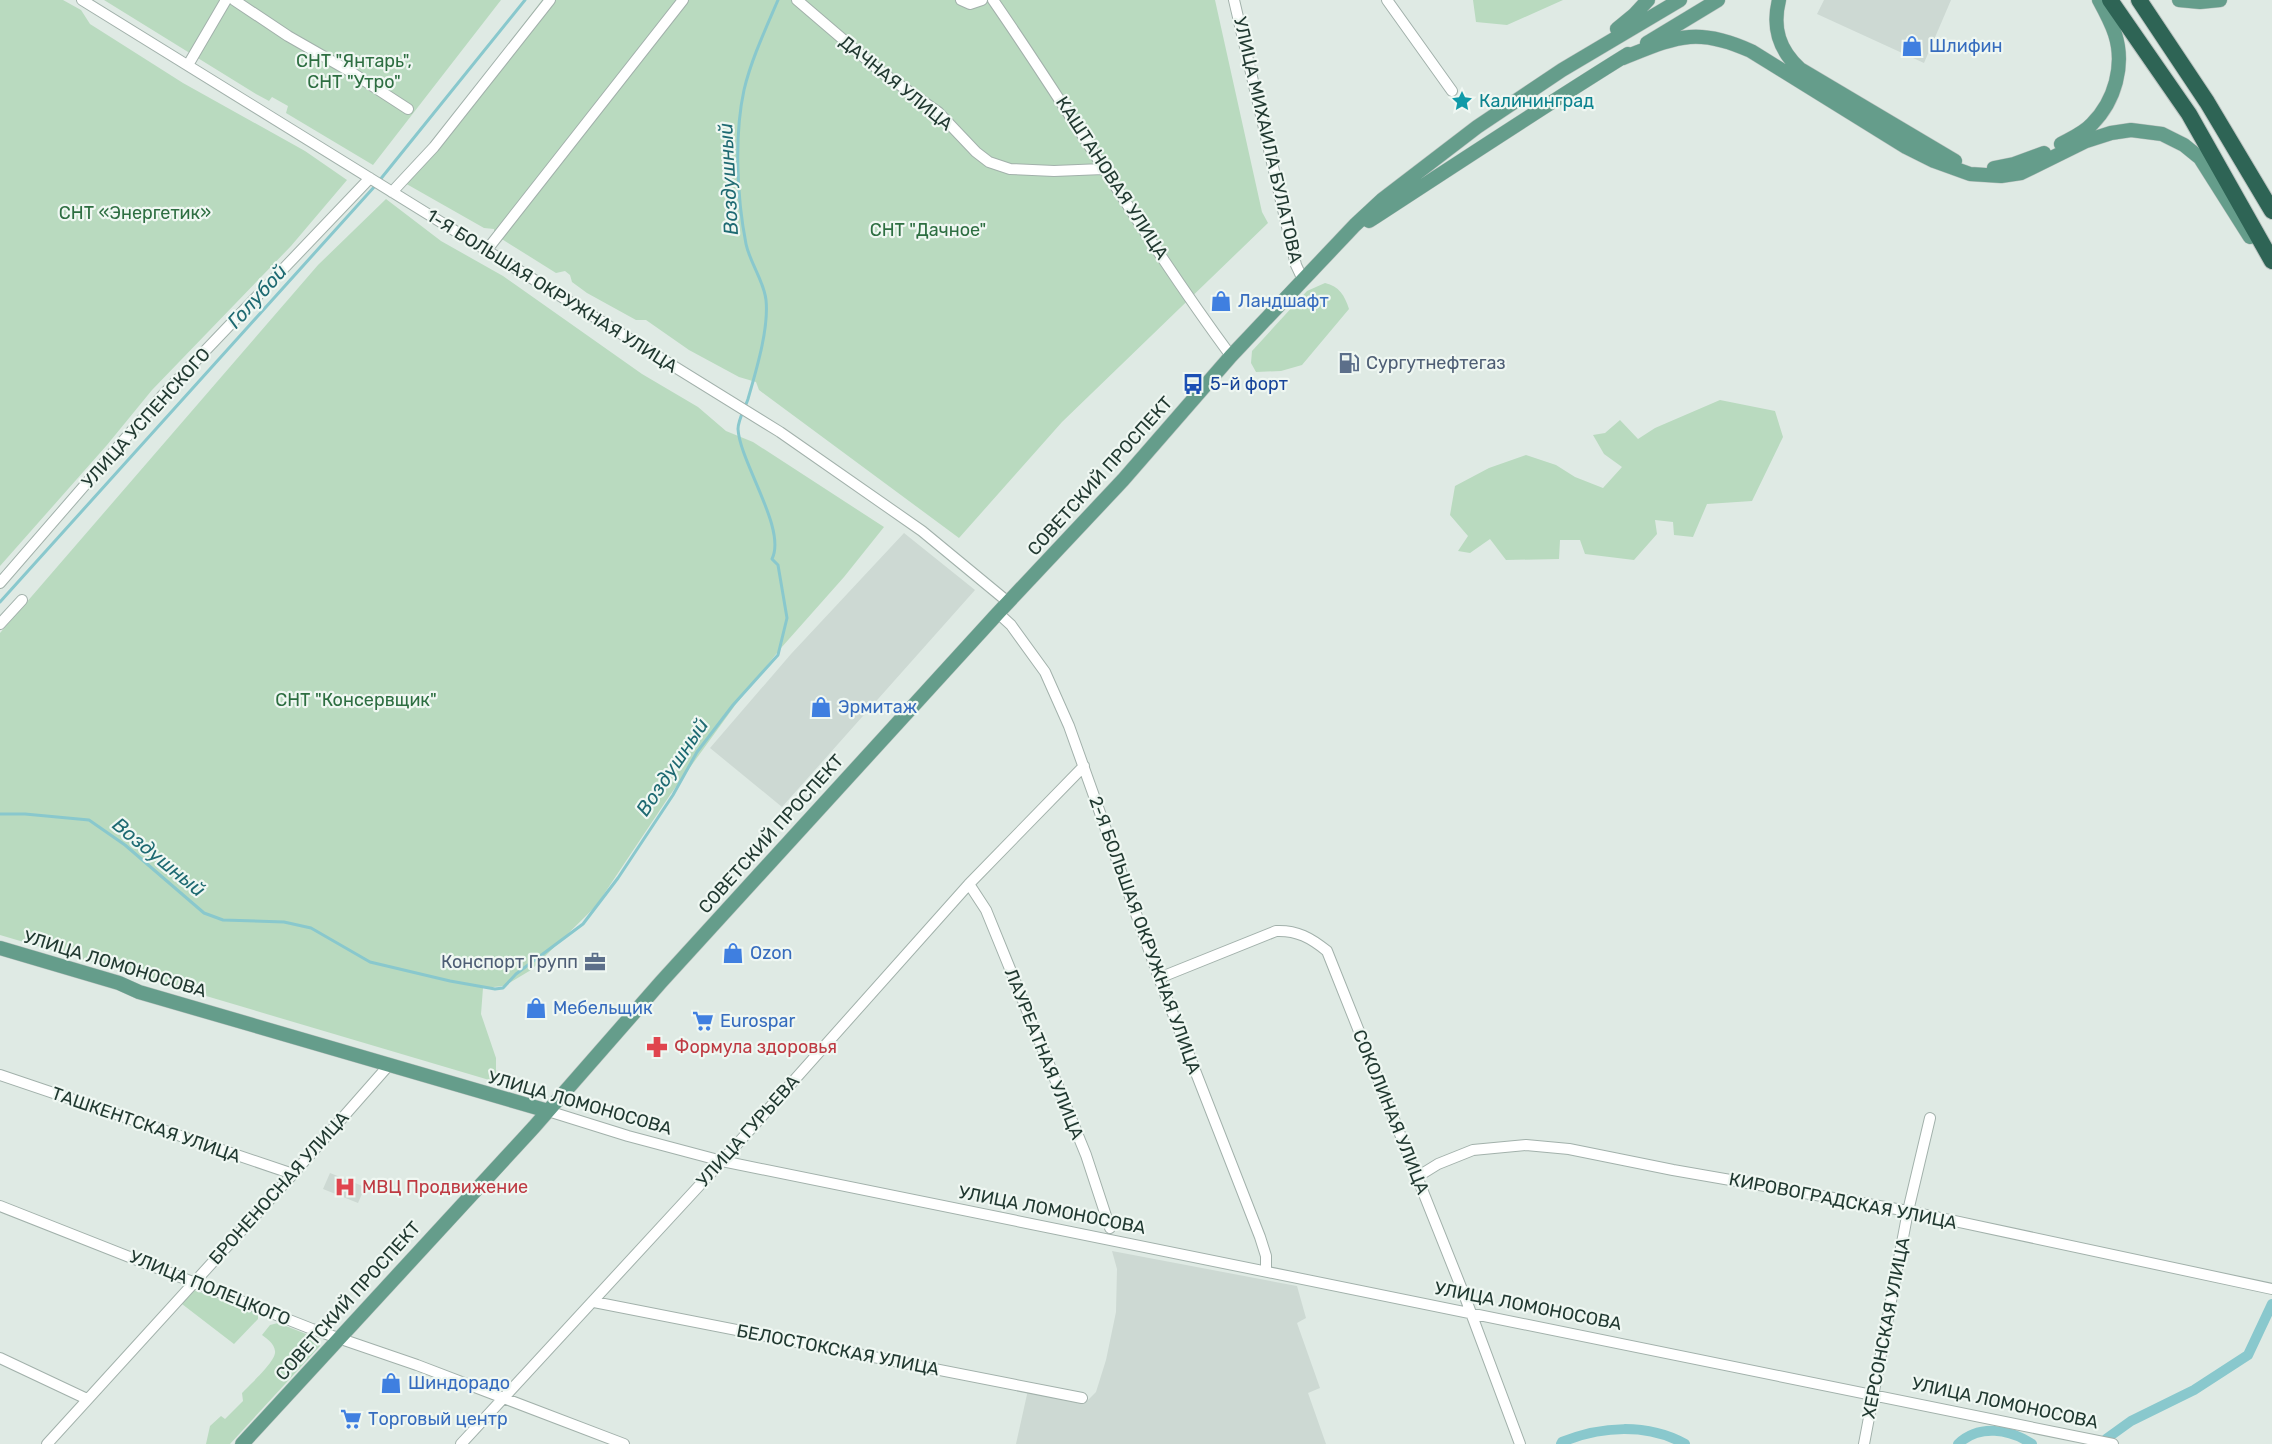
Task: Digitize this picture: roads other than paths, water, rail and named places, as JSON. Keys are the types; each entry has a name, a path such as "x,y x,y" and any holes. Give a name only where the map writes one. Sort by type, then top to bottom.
{"highway":[{"path":"2110,0 2189,114 2272,261"},
{"path":"2139,0 2207,102 2272,211"}],"main road":[{"path":"1562,70 1634,15 1648,0"},
{"name":"СОВЕТСКИЙ ПРОСПЕКТ","path":"242,1444 548,1111 661,982 1008,602 1123,480 1232,356 1330,252 1383,199 1477,126 1562,70 1680,0"},
{"name":"СОВЕТСКИЙ ПРОСПЕКТ","path":"1330,252 1358,229 1426,186 1530,114 1718,0"},
{"path":"1779,0 1775,15 1776,31 1789,59 1800,69 1941,154 1971,167 1985,168 2007,166 2047,152 2082,132 2092,124 2107,105 2118,74 2119,52 2115,34 2099,0"},
{"path":"2179,0 2200,2 2220,0"},
{"path":"1623,58 1687,36 1707,36 1727,40 1751,51 1906,147 1934,161 1970,174 2001,176 2021,173 2086,141 2111,133 2131,130 2162,134 2200,158 2272,268"},
{"name":"УЛИЦА ЛОМОНОСОВА","path":"0,948 548,1111"}],"street":[{"name":"1-Я БОЛЬШАЯ ОКРУЖНАЯ УЛИЦА","path":"82,0 780,432 922,531 1008,602"},
{"path":"188,65 226,0"},
{"path":"234,0 288,36 351,72 408,109"},
{"path":"389,190 434,147 550,0"},
{"path":"486,251 683,0"},
{"name":"ДАЧНАЯ УЛИЦА","path":"797,0 879,71 938,112 976,152 989,162 1010,169 1054,171 1103,169"},
{"path":"961,0 970,4 982,0"},
{"name":"КАШТАНОВАЯ УЛИЦА","path":"993,0 1048,79 1103,169 1232,356"},
{"name":"УЛИЦА МИХАИЛА БУЛАТОВА","path":"1234,0 1296,265 1303,280"},
{"path":"1387,0 1452,91"},
{"name":"УЛИЦА УСПЕНСКОГО","path":"0,583 162,396 370,178"},
{"path":"0,624 22,600"},
{"name":"2-Я БОЛЬШАЯ ОКРУЖНАЯ УЛИЦА","path":"998,613 1011,625 1045,672 1069,726 1159,978 1260,1237 1266,1256 1266,1271"},
{"name":"УЛИЦА ГУРЬЕВА","path":"461,1444 722,1161 969,884 1084,766"},
{"name":"ЛАУРЕАТНАЯ УЛИЦА","path":"969,884 986,910 1086,1155 1110,1228"},
{"name":"СОКОЛИНАЯ УЛИЦА","path":"1159,978 1276,931 1288,930 1302,934 1326,951 1417,1177 1520,1444"},
{"name":"БРОНЕНОСНАЯ УЛИЦА","path":"47,1444 389,1065"},
{"name":"ТАШКЕНТСКАЯ УЛИЦА","path":"0,1075 293,1174"},
{"name":"УЛИЦА ЛОМОНОСОВА","path":"548,1111 628,1136 722,1161 2113,1444"},
{"name":"ХЕРСОНСКАЯ УЛИЦА","path":"1864,1444 1908,1211 1930,1118"},
{"name":"КИРОВОГРАДСКАЯ УЛИЦА","path":"1417,1177 1438,1164 1473,1150 1526,1144 1569,1149 1673,1170 1908,1211 2272,1289"},
{"name":"УЛИЦА ПОЛЕЦКОГО","path":"0,1206 195,1281 281,1317 624,1444"},
{"name":"БЕЛОСТОКСКАЯ УЛИЦА","path":"594,1302 1082,1398"},
{"path":"0,1358 87,1399"}],"waterway":[{"name":"Голубой","path":"379,181 525,0"},
{"name":"Воздушный","path":"0,814 89,820 125,845 204,913 223,920 284,922 311,928 370,962 450,981 495,989 503,988 516,974 583,924 618,878 673,795 697,752 733,705 778,655 787,618 778,565 772,559 775,546 773,531 746,459 738,429 758,363 766,324 765,293 748,251 743,226 738,167 739,127 747,79 778,0"},
{"name":"Голубой","path":"0,602 375,186"},
{"path":"2106,1439 2131,1421 2194,1390 2248,1355 2272,1304"},
{"path":"1561,1444 1592,1433 1624,1429 1655,1433 1685,1444"},
{"path":"1958,1444 1975,1433 1985,1431 2004,1432 2032,1444"}],"place":[{"name":"Шлифин","path":"1912,46"},
{"name":"Калининград","path":"1462,101"},
{"name":"Ландшафт","path":"1221,301"},
{"name":"Сургутнефтегаз","path":"1349,363"},
{"name":"5-й форт","path":"1193,384"},
{"name":"Эрмитаж","path":"821,707"},
{"name":"Ozon","path":"733,953"},
{"name":"Конспорт Групп","path":"595,962"},
{"name":"Мебельщик","path":"536,1008"},
{"name":"Eurospar","path":"703,1021"},
{"name":"Формула здоровья","path":"657,1047"},
{"name":"МВЦ Продвижение","path":"345,1187"},
{"name":"Шиндорадо","path":"391,1383"},
{"name":"Торговый центр","path":"351,1419"}],"park label":[{"name":"СНТ \"Янтарь\", СНТ \"Утро\"","path":"354,71"},
{"name":"СНТ «Энергетик»","path":"135,213"},
{"name":"СНТ \"Дачное\"","path":"928,230"},
{"name":"СНТ \"Консервщик\"","path":"356,700"}]}
